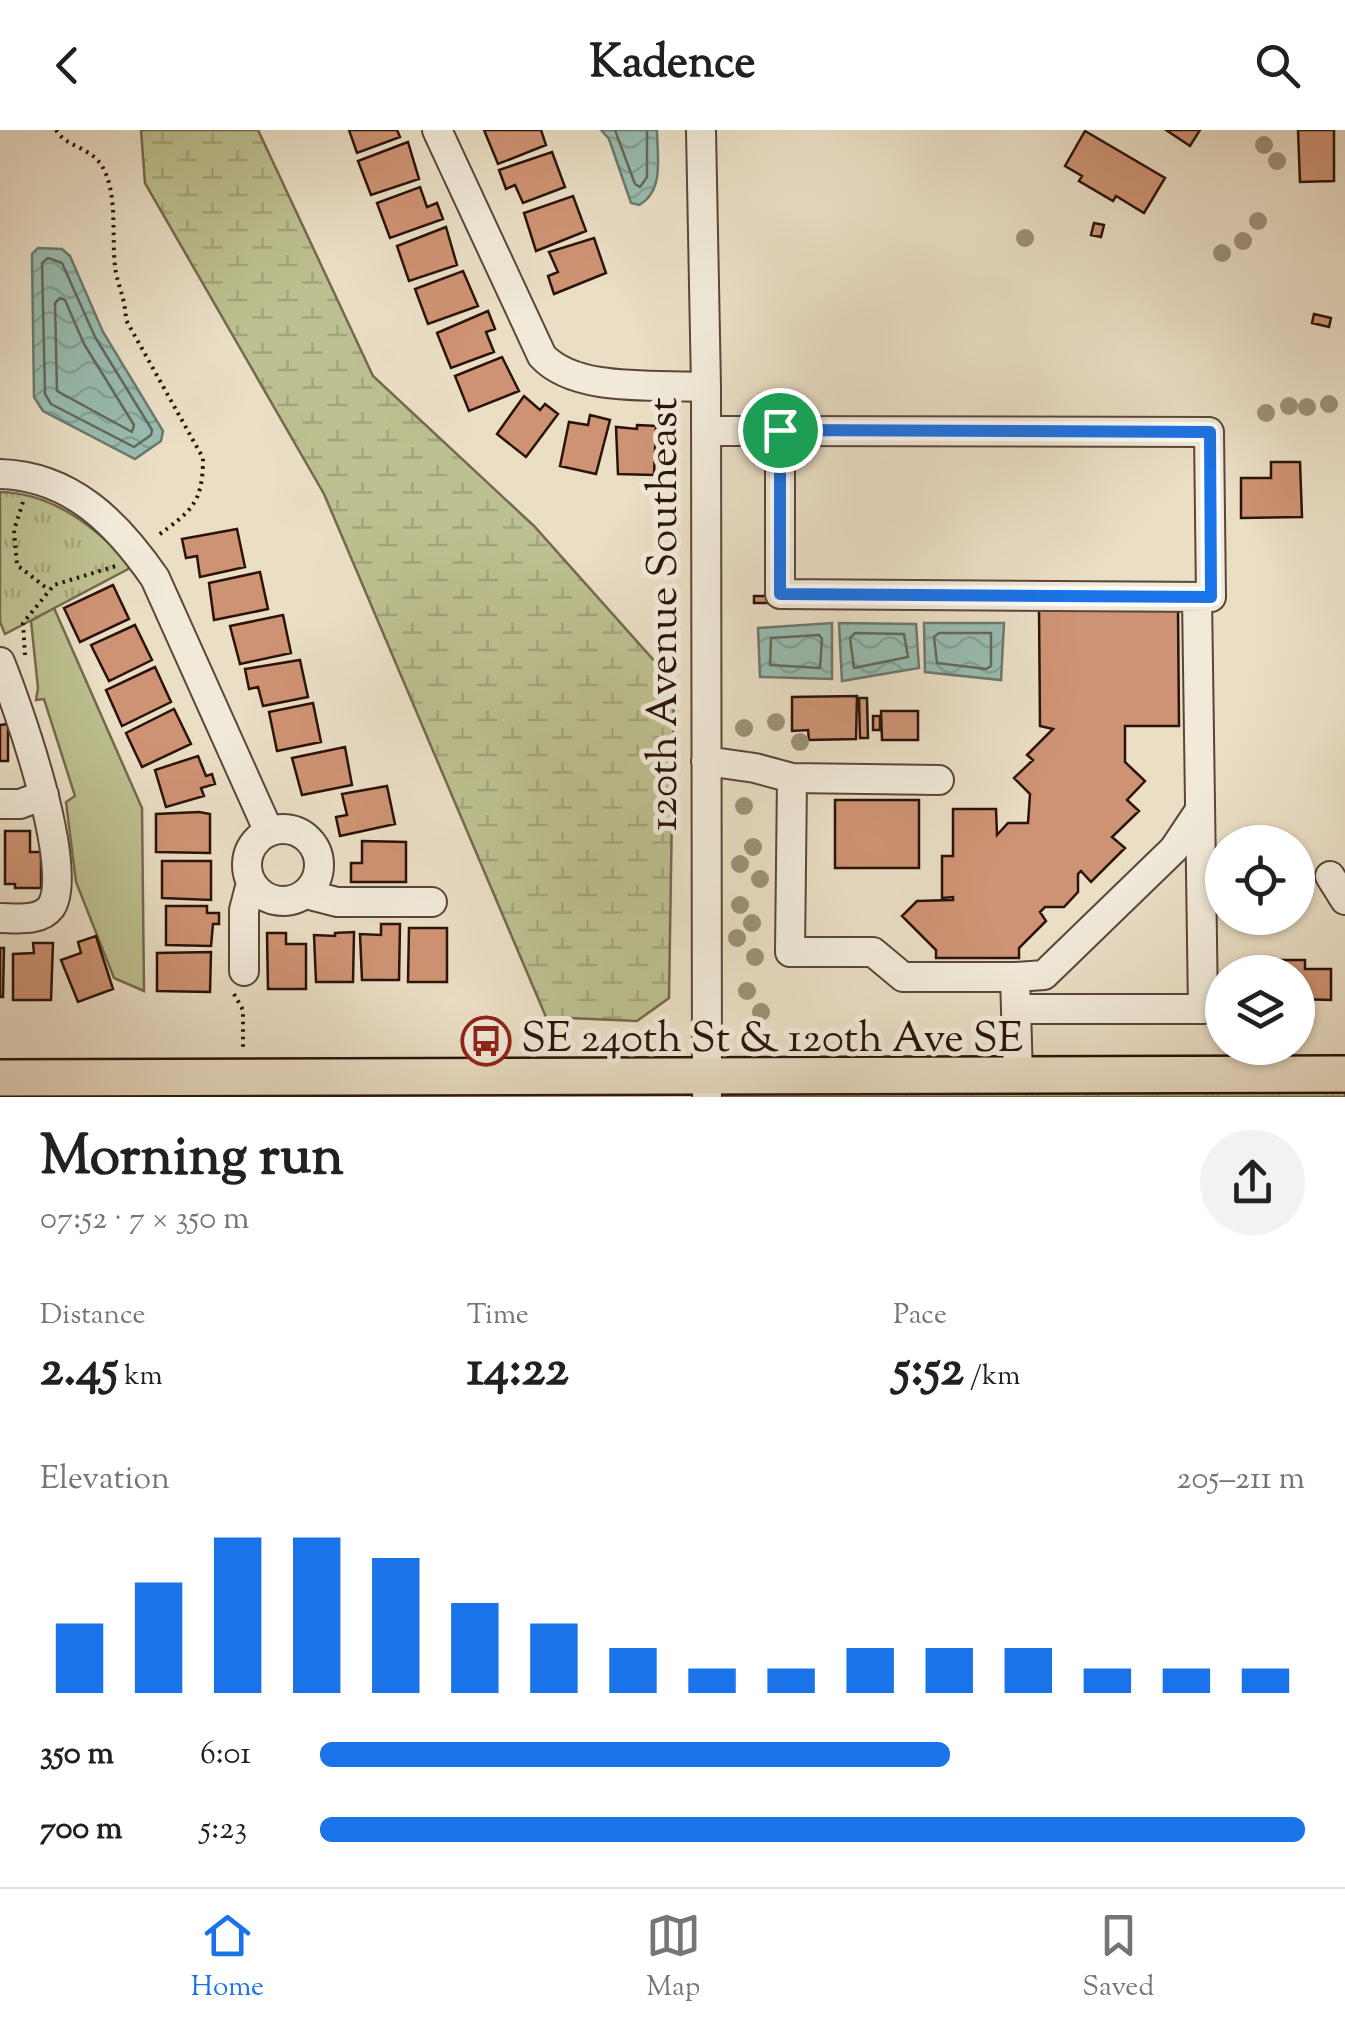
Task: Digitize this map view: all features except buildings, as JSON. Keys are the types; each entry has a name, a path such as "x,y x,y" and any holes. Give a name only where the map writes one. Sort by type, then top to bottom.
{"main road":[{"path":"0,1078 244,1077 707,1086 1018,1075 1345,1074"}],"street":[{"path":"437,130 542,356 554,369 591,380 706,387"},
{"name":"120th Avenue Southeast","path":"701,130 706,387 707,1086"},
{"path":"706,430 780,430 1210,432 1211,597 780,594 780,430"},
{"path":"0,474 30,479 74,494 98,510 137,552 155,578 269,832"},
{"path":"1016,1009 1203,1009 1197,597"},
{"path":"0,918 43,914 53,905 57,876 44,795 20,709 13,660"},
{"path":"706,761 792,778 938,780"},
{"path":"792,778 790,952 873,952 904,977 1044,975 1174,848 1200,810"},
{"path":"0,804 20,804 44,795"},
{"path":"244,972 244,910 251,883 247,859 258,838 269,832 292,830 312,842 320,863 314,885 306,894 287,902 276,901 266,898 251,883"},
{"path":"306,894 337,902 432,902"},
{"path":"1015,977 1018,1075"}],"path":[{"path":"13,660 23,623 54,585 117,565 137,552 188,513 203,484 203,458 126,320 125,296 117,276 108,179 98,160 61,138 56,130"},
{"path":"30,479 14,530 14,549 17,565 50,591"},
{"path":"244,972 227,971 228,982 243,1010 244,1077"}],"green space":[{"path":"141,130 258,130 373,376 534,526 674,683 669,998 637,1021 546,1017 324,494 145,183"},
{"path":"0,492 57,506 89,527 134,566 5,634 0,622"},
{"path":"54,608 142,808 144,991 114,978 76,882 66,802 75,796 44,699 36,700 31,621"},
{"path":"1345,1074 1345,1097 707,1097 707,1076"}],"water":[{"path":"601,130 657,130 656,182 639,205 631,203 609,139"},
{"path":"38,248 62,249 70,256 103,332 163,431 161,441 135,459 43,411 34,397 32,254"},
{"path":"832,623 832,679 760,677 758,628"},
{"path":"839,623 916,624 919,668 842,681"},
{"path":"924,623 1004,623 1001,680 925,672"}],"place":[{"name":"SE 240th St & 120th Ave SE","path":"486,1041"}],"route":[{"path":"780,430 1210,432 1211,597 780,594 780,430"}]}
